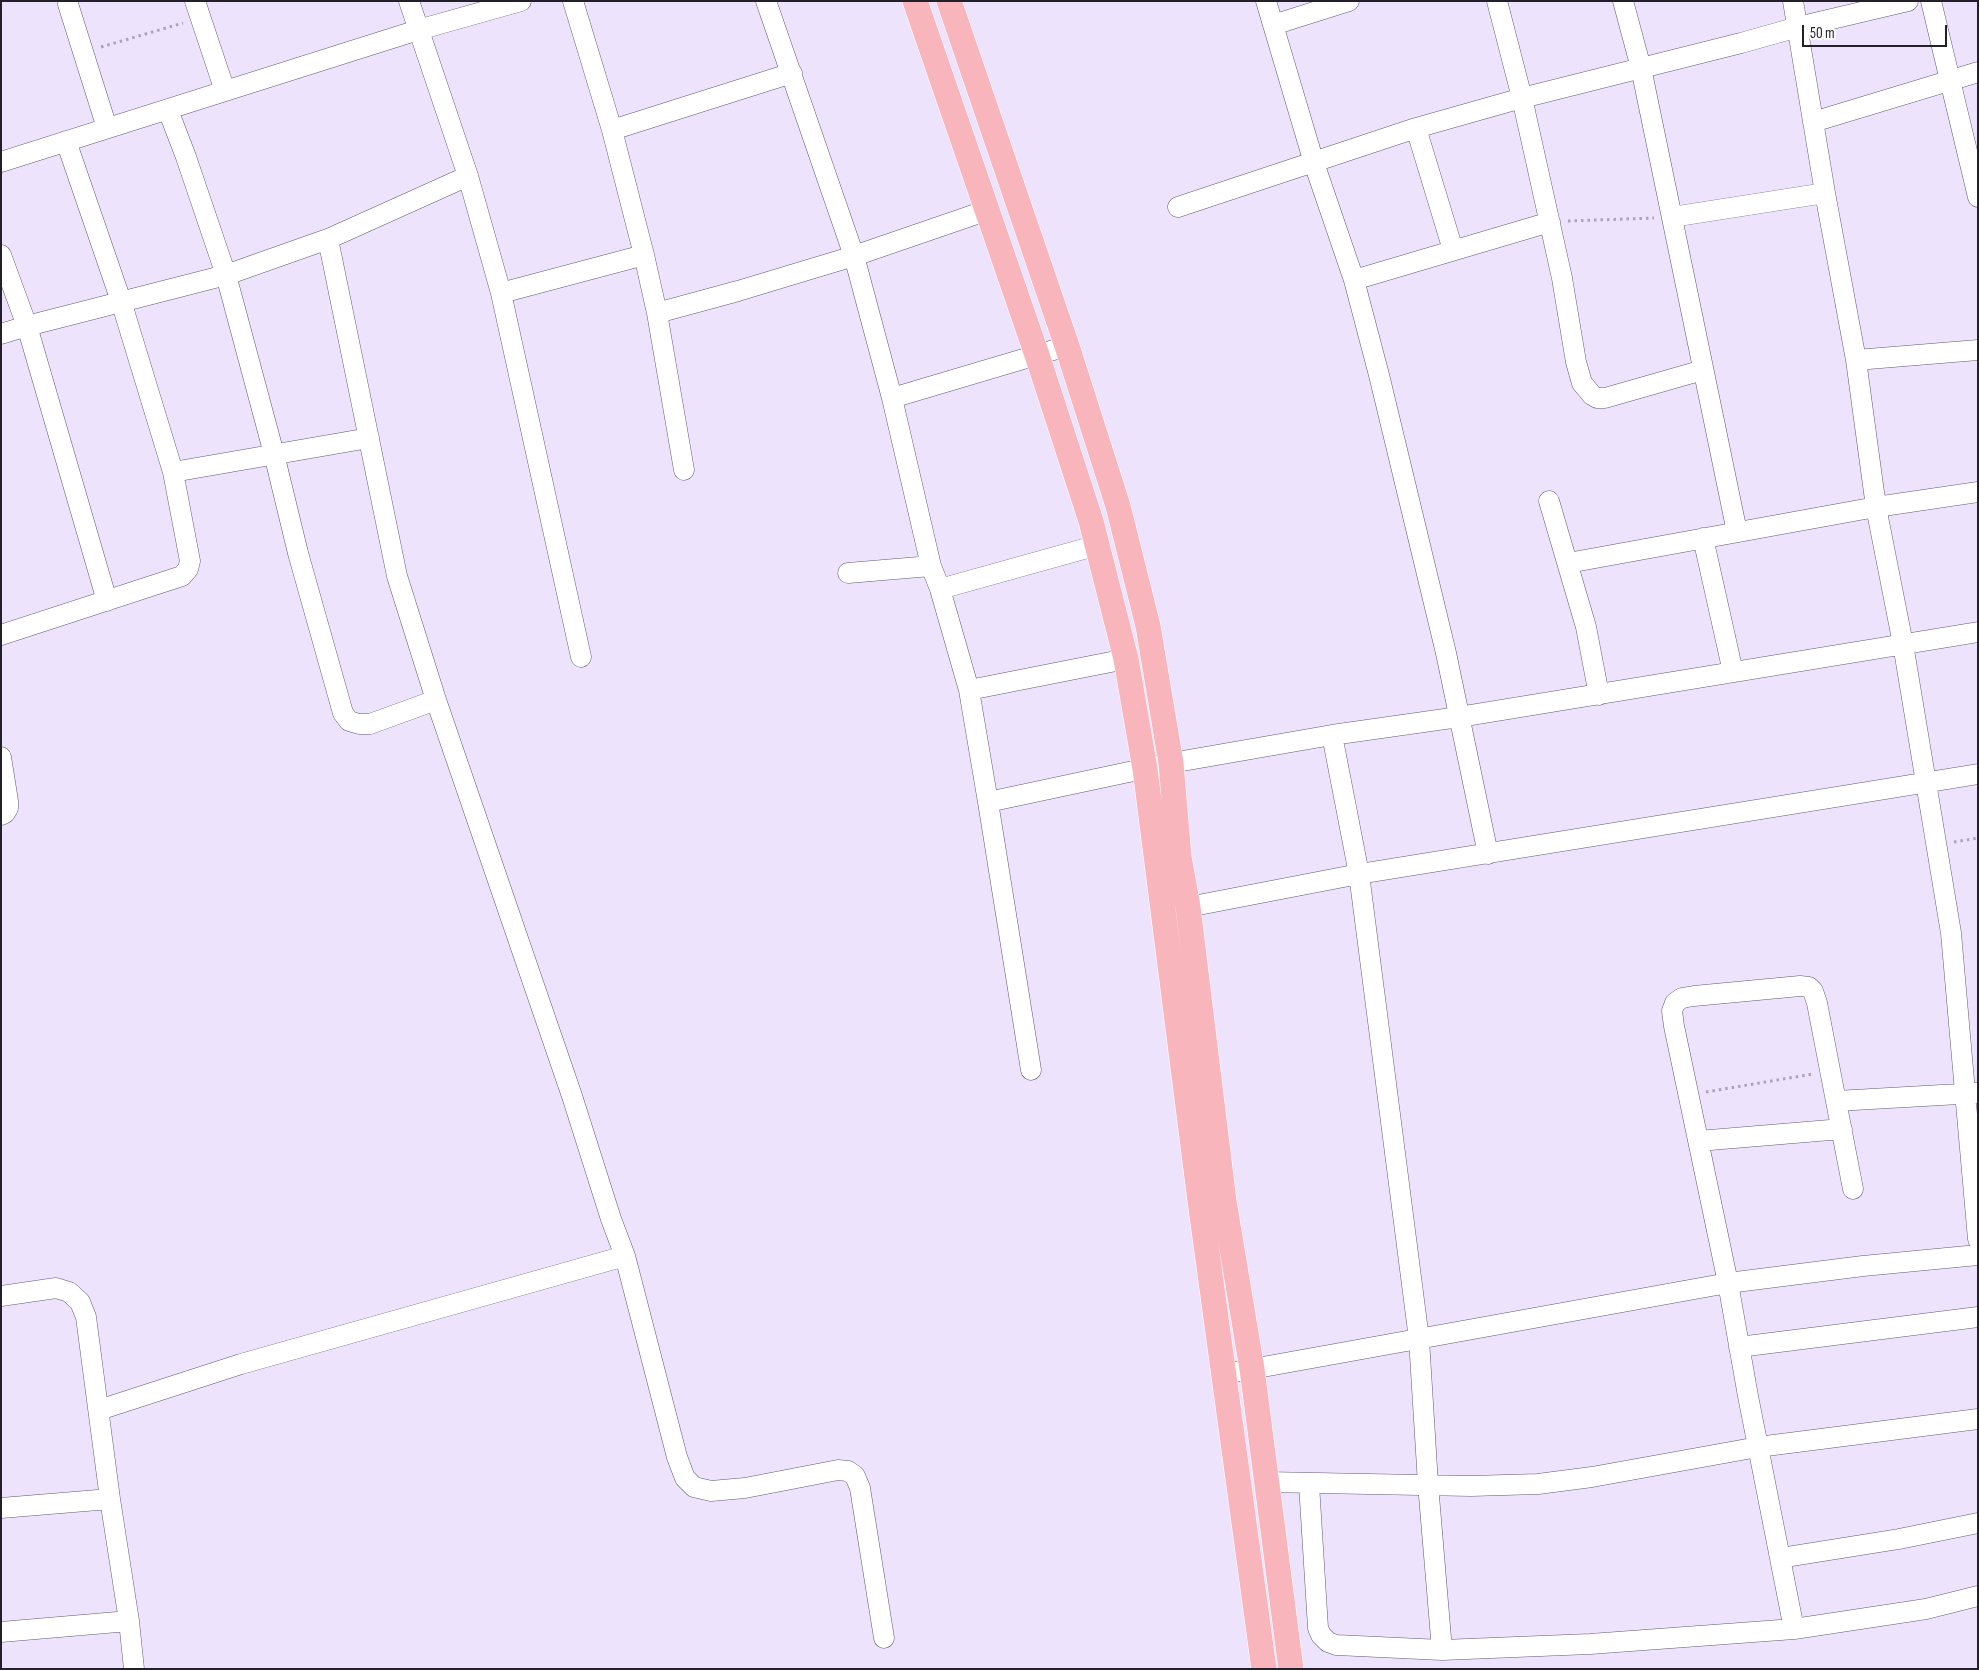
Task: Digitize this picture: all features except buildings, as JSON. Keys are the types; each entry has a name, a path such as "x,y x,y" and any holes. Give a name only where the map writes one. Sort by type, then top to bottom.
{"main road":[{"path":"915,1 1037,355 1098,545 1126,659 1145,769 1264,1669"},
{"path":"949,1 1121,515 1148,626 1171,762 1180,857 1188,907 1224,1201 1252,1369 1291,1669"}],"street":[{"path":"409,1 468,176 501,293 581,657"},
{"path":"1,162 418,30 521,1"},
{"path":"573,1 612,130 644,255 657,313 684,470"},
{"path":"766,1 854,256 892,398 931,566 940,589 969,690 1031,1070"},
{"path":"1266,1 1314,163 1354,280 1381,385 1459,717 1488,854"},
{"path":"1273,25 1349,1"},
{"path":"1497,1 1522,98 1550,222 1580,378 1588,392 1597,398 1613,397 1703,370"},
{"path":"1623,1 1641,68 1736,532"},
{"path":"1793,1 1850,337 1856,360 1876,507 1903,644 1950,933 1971,1094 1978,1239"},
{"path":"1178,207 1416,128 1522,98 1798,27 1908,1"},
{"path":"1931,1 1978,197"},
{"path":"68,4 107,128"},
{"path":"198,9 225,91"},
{"path":"1813,122 1978,72"},
{"path":"612,130 792,73"},
{"path":"168,110 226,275 274,454 298,553 343,713 349,721 359,724 370,724 436,700"},
{"path":"1416,128 1453,250"},
{"path":"1,635 182,576 188,569 190,560 173,472 120,301 66,141"},
{"path":"1,334 120,301 226,275 328,239 468,176"},
{"path":"1672,217 1825,193"},
{"path":"657,313 854,256 988,210"},
{"path":"1354,280 1550,222"},
{"path":"328,239 397,576 436,700 625,1256 676,1457 685,1478 694,1487 711,1491 746,1488 838,1470 848,1471 855,1476 860,1488 884,1638"},
{"path":"1,255 27,326 107,601"},
{"path":"501,293 644,255"},
{"path":"892,398 1066,346"},
{"path":"1856,360 1978,350"},
{"path":"173,472 369,438"},
{"path":"1568,563 1876,507 1978,492"},
{"path":"1549,501 1586,627 1599,695"},
{"path":"1703,538 1733,672"},
{"path":"940,589 1098,545"},
{"path":"848,573 931,566"},
{"path":"988,802 1171,762 1332,735 1599,695 1978,632"},
{"path":"969,690 1126,659"},
{"path":"1332,735 1359,874 1419,1339 1428,1484 1442,1650"},
{"path":"1,757 8,808 5,814 1,815"},
{"path":"1188,907 1359,874 1927,784 1978,774"},
{"path":"1794,1629 1728,1283 1688,1095 1672,1010 1675,1003 1682,998 1694,996 1800,986 1810,987 1817,1004 1854,1190"},
{"path":"1836,1101 1971,1094"},
{"path":"1698,1141 1842,1130"},
{"path":"1224,1374 1728,1283 1863,1266 1978,1255"},
{"path":"99,1410 241,1364 625,1256"},
{"path":"1,1296 56,1288 70,1292 80,1302 86,1317 110,1498 130,1621 134,1669"},
{"path":"1739,1346 1978,1317"},
{"path":"1266,1482 1471,1486 1538,1484 1592,1477 1758,1447 1978,1419"},
{"path":"1309,1484 1318,1628 1321,1635 1328,1642 1336,1645 1442,1650 1590,1644 1794,1629 1926,1609 1978,1596"},
{"path":"1,1508 110,1498"},
{"path":"1780,1558 1899,1539 1978,1523"},
{"path":"1,1632 130,1621"}],"path":[{"path":"84,52 198,9"},
{"path":"1550,222 1672,217"},
{"path":"1688,1095 1831,1071"}]}
